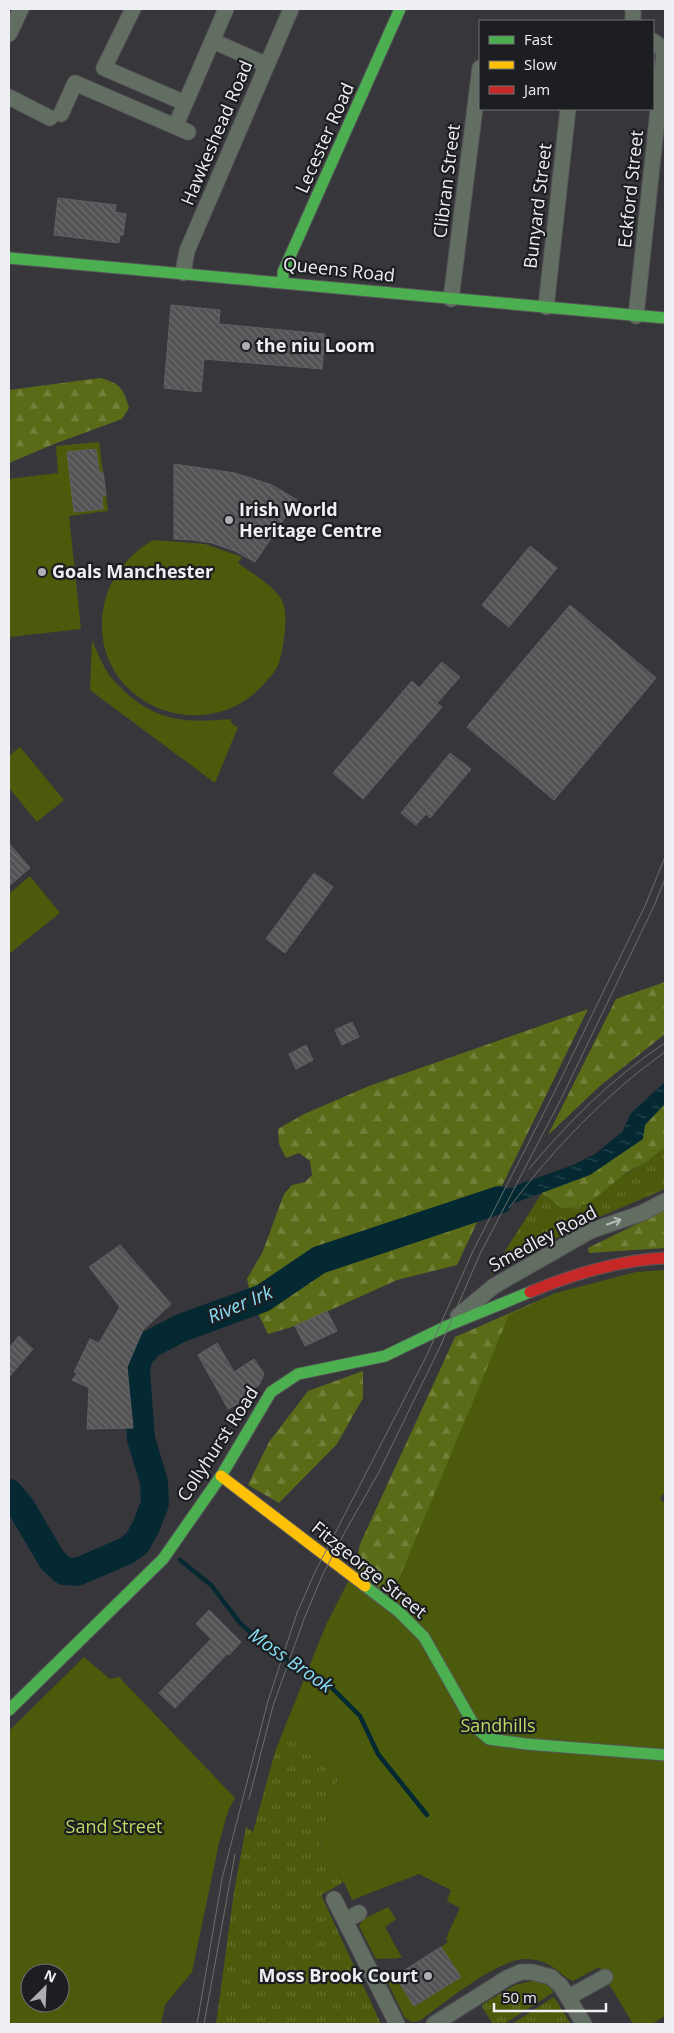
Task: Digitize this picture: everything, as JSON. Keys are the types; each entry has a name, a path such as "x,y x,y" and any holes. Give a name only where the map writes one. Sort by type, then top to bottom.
{"main road":[{"name":"Lecester Road","path":"283,282 283,272 400,9"},
{"name":"Queens Road","path":"9,258 665,318"},
{"name":"Collyhurst Road","path":"9,1710 163,1559 221,1476 270,1392 298,1374 385,1356 447,1326 562,1278 647,1259 665,1258"},
{"name":"Fitzgeorge Street","path":"221,1476 399,1612 424,1638 475,1727 481,1734 489,1739 526,1744 665,1756"}],"street":[{"path":"9,34 21,9"},
{"path":"94,90 106,69 133,9"},
{"path":"178,120 226,9"},
{"name":"Hawkeshead Road","path":"183,274 187,250 291,9"},
{"path":"213,41 267,65"},
{"name":"Eckford Street","path":"636,316 664,54 661,47 654,42"},
{"path":"106,69 185,103"},
{"name":"Clibran Street","path":"452,299 479,76"},
{"path":"9,97 56,116 78,77 94,90 188,132"},
{"name":"Bunyard Street","path":"546,307 568,110"},
{"name":"Smedley Road","path":"447,1326 489,1290 517,1272 590,1231 642,1213 665,1201"},
{"path":"334,1899 397,2024"},
{"path":"344,1921 359,1913"},
{"path":"434,2024 507,1978 521,1972 542,1974 561,1986 584,2024"},
{"path":"569,1997 605,1977"}],"green space":[{"path":"100,378 112,382 123,391 129,408 122,419 9,463 9,390"},
{"name":"Goals Manchester","path":"99,442 108,511 69,516 81,629 9,637 9,479 58,473 56,446"},
{"path":"153,540 205,544 242,557 238,563 271,587 283,604 285,612 284,638 278,666 261,687 247,699 231,708 213,714 195,715 177,714 159,708 143,700 128,688 117,675 109,660 102,636 105,600 115,576 123,566 142,547"},
{"path":"92,640 101,662 111,678 137,702 162,715 174,718 201,721 230,719 233,725 238,727 215,783 90,690"},
{"path":"20,747 64,800 37,822 9,788 9,756"},
{"path":"30,876 60,913 9,954 9,894"},
{"path":"665,982 665,1034 601,1085 548,1135 616,999"},
{"path":"588,1009 499,1192 367,1235 318,1254 251,1297 247,1279 263,1251 284,1194 292,1185 305,1182 312,1175 310,1161 299,1153 286,1158 279,1144 278,1129 304,1114 369,1086"},
{"path":"665,1104 665,1147 647,1162 626,1173 589,1203 563,1209 542,1193 644,1125"},
{"path":"665,1147 665,1189 576,1227 490,1275 542,1193 563,1209 647,1162"},
{"path":"665,1210 665,1248 589,1253 588,1248"},
{"path":"480,1216 457,1265 397,1280 295,1326 268,1334 256,1309 323,1267 425,1230"},
{"name":"Sandhills","path":"665,1270 665,1492 660,1498 665,1504 665,2016 652,2024 633,2024 599,1967 573,1981 546,1963 526,1959 517,1960 492,1970 466,1986 419,2021 412,2022 405,2018 387,1981 395,1976 415,2006 461,1977 441,1947 448,1942 446,1938 460,1908 447,1901 451,1890 419,1874 352,1900 344,1882 320,1846 339,1774 286,1724 326,1625 355,1568 391,1598 509,1315 556,1293 636,1272"},
{"path":"556,1293 540,1433 665,1504 397,1585 391,1598 355,1568 360,1544 455,1337"},
{"path":"363,1371 363,1398 337,1444 279,1503 248,1485 269,1442 308,1391"},
{"name":"Sand Street","path":"84,1657 110,1679 119,1677 235,1798 228,1811 219,1843 192,1972 165,2005 161,2024 9,2024 9,1731"},
{"path":"286,1724 339,1774 320,1846 344,1882 321,1895 381,2024 216,2024 234,1892 246,1827 253,1832 275,1752"},
{"path":"388,1907 396,1919 385,1927 402,1958 376,1959 359,1926 362,1920"},
{"path":"536,1980 547,1985 554,1992 504,2024 493,2024 482,2007 483,2004 515,1985"},
{"path":"554,1997 571,2024 512,2024"}],"water":[{"path":"665,1082 665,1104 645,1125 643,1139 590,1175 480,1216 460,1220 467,1203 573,1165 595,1154 622,1132 631,1113"}],"building":[{"path":"58,198 116,205 115,212 126,214 123,235 120,235 119,243 54,235"},
{"name":"the niu Loom","path":"171,305 220,310 219,324 325,334 322,369 204,359 201,392 164,388"},
{"path":"96,449 99,472 103,472 106,495 102,495 103,509 74,512 67,452"},
{"name":"Irish World Heritage Centre","path":"174,464 235,473 272,485 297,500 255,562 235,551 212,543 174,539"},
{"path":"530,546 557,568 509,627 482,605"},
{"path":"570,605 656,678 554,800 467,727"},
{"path":"442,662 460,677 437,703 442,707 363,799 333,773 412,681 419,688"},
{"path":"450,753 471,769 430,818 426,814 416,825 401,813"},
{"path":"9,843 30,868 9,886"},
{"path":"314,873 333,887 285,953 266,939"},
{"path":"352,1022 359,1037 342,1045 335,1030"},
{"path":"306,1045 313,1060 296,1069 289,1054"},
{"path":"120,1245 171,1304 143,1330 127,1367 133,1428 87,1429 89,1388 72,1380 77,1374 74,1372 90,1339 99,1343 120,1307 89,1267"},
{"path":"327,1311 337,1331 305,1346 295,1326"},
{"path":"19,1336 33,1349 9,1377 9,1348"},
{"path":"217,1343 234,1372 254,1359 264,1374 259,1385 246,1394 249,1398 228,1409 198,1355"},
{"path":"209,1610 241,1642 175,1708 159,1693 211,1639 196,1624"},
{"name":"Moss Brook Court","path":"441,1947 461,1977 414,2006 395,1976"}],"waterway":[{"name":"River Irk","path":"9,1493 21,1507 52,1560 64,1571 77,1572 126,1551 137,1543 146,1527 155,1503 154,1482 141,1439 136,1372 138,1358 150,1344 181,1328 263,1298 319,1260 499,1200"},
{"name":"Moss Brook","path":"180,1560 211,1585 240,1623 270,1650 324,1680 360,1716 378,1754 427,1815"}],"tram line":[{"path":"197,2024 222,1879 268,1701 297,1613 315,1572 426,1357 473,1251 555,1091 645,906 665,857"},
{"path":"249,1799 273,1706 304,1619 323,1574 379,1472 439,1349 480,1254 561,1099 654,906 665,879"},
{"path":"529,1169 592,1101 627,1070 665,1043"},
{"path":"509,1208 544,1164 581,1124 601,1104 665,1052"},
{"path":"204,2024 235,1854"}],"traffic: fast":[{"path":"283,282 283,272 400,9"},
{"path":"9,258 665,318"},
{"path":"9,1710 163,1559 221,1476 271,1392 298,1374 385,1356 447,1326 530,1292"},
{"path":"365,1586 399,1612 424,1637 475,1727 489,1739 526,1744 665,1755"}],"traffic: slow":[{"path":"221,1476 365,1586"}],"traffic: jam":[{"path":"530,1292 596,1269 648,1259 665,1258"}],"place":[{"name":"the niu Loom","path":"246,346"},
{"name":"Irish World Heritage Centre","path":"229,520"},
{"name":"Goals Manchester","path":"42,572"},
{"name":"Moss Brook Court","path":"428,1976"}]}
